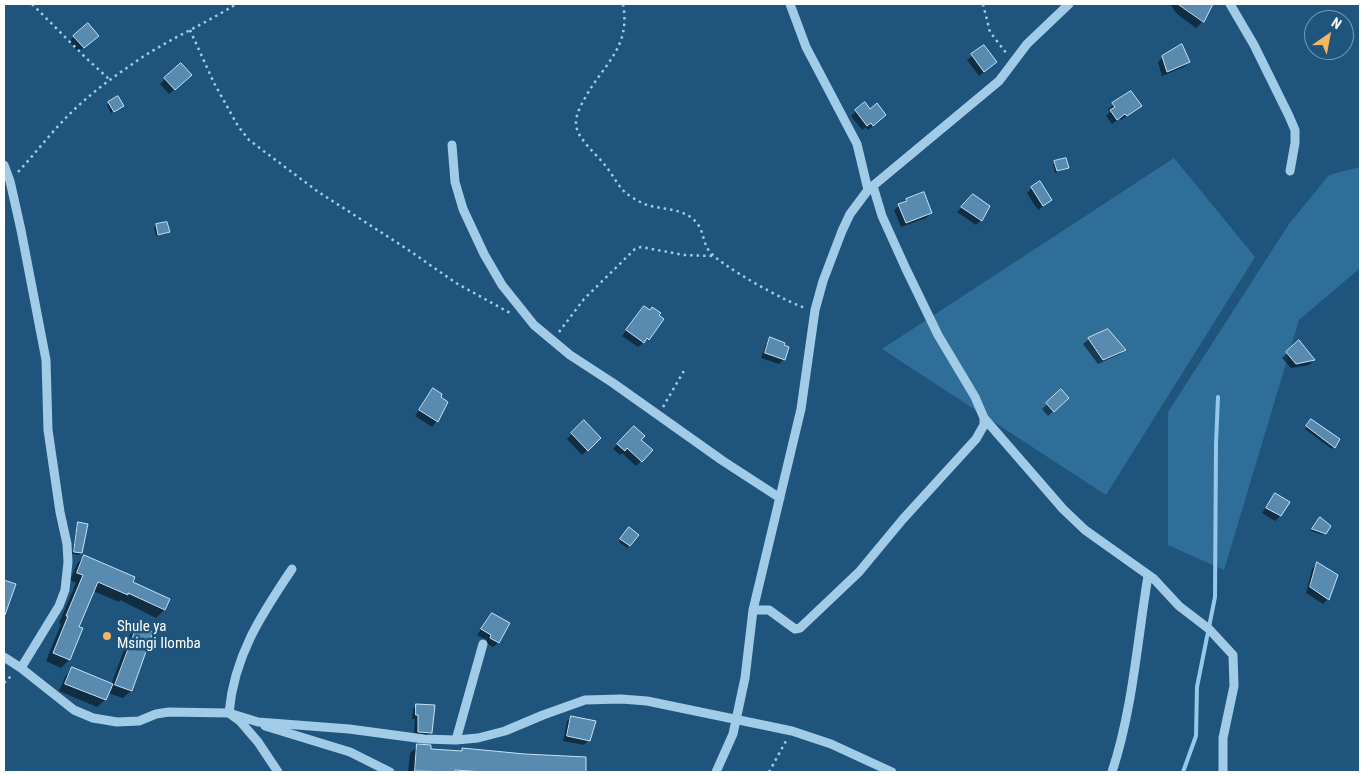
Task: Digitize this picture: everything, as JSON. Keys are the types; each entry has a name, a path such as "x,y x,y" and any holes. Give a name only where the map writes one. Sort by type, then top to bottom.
{"street":[{"path":"790,4 806,47 856,144 870,188 906,268 938,335 975,397 984,418 1009,444 1063,509 1085,530 1154,579 1179,606 1209,629 1233,655 1234,686 1223,738 1223,772"},
{"path":"716,772 733,734 744,678 752,610 801,409 815,310 822,282 842,231 850,214 870,188 999,81 1027,44 1069,4"},
{"path":"1230,4 1254,45 1295,130 1295,143 1290,171"},
{"path":"452,144 455,182 463,209 484,254 502,285 534,325 552,342 723,461 780,498"},
{"path":"4,165 10,181 46,360 48,430 60,512 67,544 68,562 65,590 62,598 21,668"},
{"path":"752,610 769,610 795,629 800,628 859,572 903,519 976,439 984,425 984,418"},
{"path":"230,713 234,682 245,646 259,619 292,569"},
{"path":"1112,772 1122,742 1132,692 1139,630 1148,576"},
{"path":"456,740 483,644"},
{"path":"4,657 74,710 93,718 117,722 139,721 156,714 170,712 230,713 292,735 350,752 390,772"},
{"path":"258,722 349,729 424,739 456,740 478,738 505,731 568,705 592,700 647,701 792,731 831,744 892,772"},
{"path":"230,713 240,721 258,742 278,772"}],"path":[{"path":"32,4 110,80"},
{"path":"10,181 61,123 86,99 110,80 158,47 236,4"},
{"path":"623,4 625,15 622,40 614,55 592,84 577,116 576,126 583,140 626,193 641,203 678,211 693,219 702,230 709,251 714,256 783,298 797,305 815,310"},
{"path":"983,4 990,32 1014,62"},
{"path":"190,30 214,83 238,126 249,140 317,191 456,283 516,317"},
{"path":"552,342 584,299 635,249 641,247 684,255 714,256"},
{"path":"658,415 685,369"},
{"path":"769,772 792,731"}],"shaded area":[{"path":"1174,158 1255,257 1106,495 882,349"},
{"path":"1360,167 1360,268 1299,320 1224,570 1168,545 1168,412 1289,224 1329,175"}],"building":[{"path":"1178,4 1213,4 1204,22"},
{"path":"88,23 99,36 84,48 73,36"},
{"path":"1182,44 1190,62 1167,72 1162,56"},
{"path":"984,45 997,62 984,72 971,54"},
{"path":"181,63 192,75 175,90 164,78"},
{"path":"1131,91 1142,106 1117,120 1110,110 1115,107 1112,103"},
{"path":"118,96 124,106 114,112 108,102"},
{"path":"865,102 870,109 877,103 886,115 873,126 871,123 867,126 855,110"},
{"path":"1066,158 1069,168 1057,171 1054,161"},
{"path":"1040,181 1052,200 1043,206 1031,187"},
{"path":"924,192 932,213 906,223 898,204"},
{"path":"973,194 990,206 982,221 961,207"},
{"path":"167,222 170,232 158,235 156,224"},
{"path":"644,306 650,310 652,307 661,313 659,315 664,319 649,340 647,338 644,343 626,330"},
{"path":"1108,329 1126,350 1103,360 1088,338"},
{"path":"770,337 785,343 784,345 789,347 785,360 765,353"},
{"path":"1299,340 1315,360 1296,364 1286,352"},
{"path":"433,388 442,394 441,397 448,402 438,422 419,410"},
{"path":"1061,389 1069,398 1054,412 1046,403"},
{"path":"1311,419 1340,439 1335,448 1306,426"},
{"path":"584,420 601,438 588,451 571,433"},
{"path":"634,426 645,436 641,440 653,450 642,462 627,448 625,451 617,444"},
{"path":"1275,493 1290,502 1281,516 1266,508"},
{"path":"1320,517 1331,526 1326,534 1312,529"},
{"path":"78,522 88,524 82,553 74,552"},
{"path":"629,527 639,535 630,546 620,539"},
{"path":"84,555 135,577 133,582 170,599 165,610 98,582 79,627 83,628 70,660 53,653 83,575 77,573"},
{"path":"1317,562 1338,575 1329,600 1310,587"},
{"path":"4,580 16,584 5,615 4,615"},
{"path":"492,613 510,623 499,643 490,638 491,635 481,629"},
{"path":"137,626 153,632 132,691 115,685"},
{"path":"72,667 113,684 106,700 65,684"},
{"path":"416,704 435,705 432,733 418,732"},
{"path":"571,716 596,721 590,741 567,736"},
{"path":"417,744 431,745 431,749 462,751 462,748 586,757 586,772 415,771"}],"waterway":[{"path":"1183,772 1196,736 1197,687 1215,597 1218,397"}],"place":[{"name":"Shule ya Msingi Ilomba","path":"107,636"}]}
